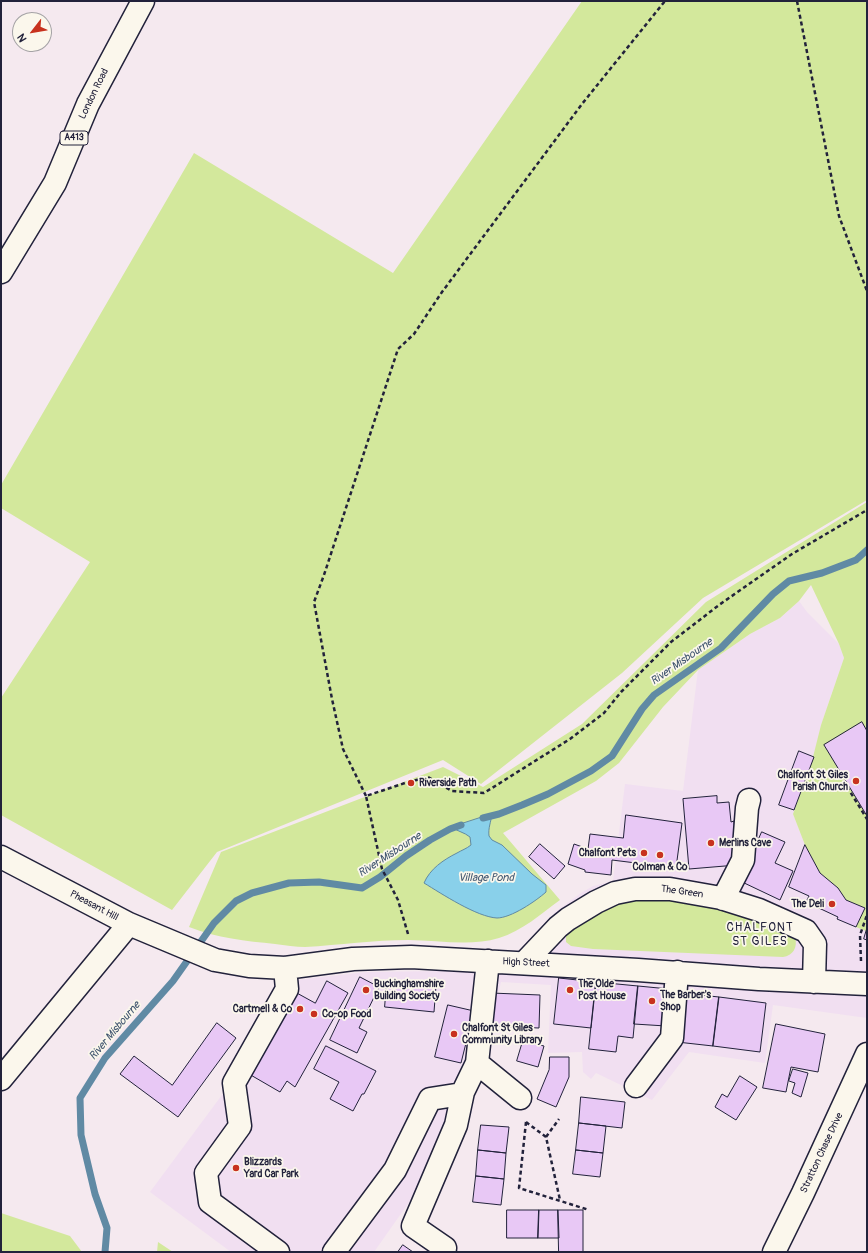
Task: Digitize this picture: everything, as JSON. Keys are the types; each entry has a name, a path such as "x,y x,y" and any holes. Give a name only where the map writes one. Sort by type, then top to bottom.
{"main road":[{"name":"London Road","path":"1,272 55,183 88,104 143,1"},
{"path":"723,899 743,860 747,808 750,800"},
{"name":"Pheasant Hill","path":"1,858 129,924 188,950"},
{"name":"The Green","path":"524,963 558,927 596,902 615,893 635,889 670,889 723,899 759,910 806,931 815,944 814,982"},
{"path":"1,1080 129,924"},
{"name":"High Street","path":"188,950 216,960 249,966 285,968 353,959 411,957 677,972 759,979 864,984"},
{"path":"445,1248 413,1226 456,1125 463,1092 477,1063 488,961"},
{"path":"278,1252 210,1202 206,1173 240,1126 234,1083 287,989 285,968"},
{"path":"636,1086 672,1038 677,972"},
{"name":"Stratton Chase Drive","path":"774,1252 867,1054"},
{"path":"477,1063 520,1098"},
{"path":"334,1252 395,1170 430,1100 462,1094 463,1092"}],"path":[{"path":"411,957 407,929 398,900 382,869 366,796 343,749 314,602 398,350 414,334 442,292 582,104 665,1"},
{"path":"797,1 839,216 867,291"},
{"path":"366,796 428,777 452,791 484,793 570,739 604,713 621,692 671,642 718,605 792,554 867,510"},
{"path":"836,769 867,819"},
{"path":"864,984 860,935 867,914"},
{"path":"520,1098 526,1122 519,1188 589,1210"},
{"path":"546,1137 559,1118"},
{"path":"526,1122 546,1137 560,1200"}],"shaded area":[{"path":"799,601 807,612 839,644 844,658 821,725 814,757 793,814 805,845 820,873 838,888 846,900 864,908 857,927 867,928 867,1018 773,1005 765,1063 689,1052 652,1100 596,1073 591,1079 583,1072 582,1052 548,1053 551,985 501,982 481,1072 424,1181 374,1252 231,1252 150,1192 233,1080 226,1071 280,982 366,972 444,971 551,974 554,913 593,886 613,881 625,784 683,791 698,670 750,634 780,618"}],"green space":[{"path":"582,1 867,1 867,500 703,598 622,673 481,784 443,760 217,852 172,910 1,815 1,698 90,562 1,508 1,485 194,153 393,273"},
{"path":"867,502 866,931 856,927 865,908 846,900 838,888 820,873 805,845 793,814 813,757 821,725 844,658 839,644 811,585 799,601 780,618 750,634 698,670 663,707 619,763 596,781 503,833 560,900 531,922 516,931 488,941 465,943 395,940 305,947 253,942 210,934 189,927 221,852 443,767 483,787 582,724 706,602"},
{"path":"644,895 722,908 767,924 795,937 796,944 794,950 790,955 783,957 593,949 571,946 566,942 566,936 569,929 597,909"},
{"path":"1,1213 70,1236 82,1252 1,1252"},
{"path":"158,1242 173,1252 157,1252"}],"water":[{"name":"Village Pond","path":"492,814 489,836 492,840 502,845 532,874 546,885 546,892 536,900 516,912 497,918 480,914 450,899 424,883 430,873 438,865 471,845 470,837 452,827"}],"building":[{"name":"Chalfont St Giles Parish Church","path":"862,722 867,731 867,816 824,745"},
{"path":"799,751 814,757 794,810 779,805"},
{"name":"Merlins Cave","path":"717,796 717,803 729,802 731,822 734,821 737,865 689,869 683,799"},
{"path":"626,815 682,823 676,868 612,860 611,875 585,872 585,870 568,864 574,844 588,849 590,834 623,838"},
{"path":"762,832 785,842 775,863 793,871 780,900 740,881"},
{"path":"540,844 565,866 554,879 529,857"},
{"path":"805,845 820,873 838,888 846,900 865,908 856,927 837,919 838,917 806,902 809,896 789,887"},
{"path":"867,928 867,940 864,939"},
{"path":"360,977 379,987 359,1028 367,1032 357,1053 330,1040"},
{"path":"559,978 596,982 591,1028 554,1024"},
{"path":"327,981 348,993 295,1087 287,1081 280,1092 249,1074 295,992 315,1003"},
{"path":"387,982 436,986 434,1012 385,1007"},
{"path":"596,982 638,986 633,1038 618,1036 616,1052 589,1049"},
{"path":"638,986 669,989 666,1026 634,1024"},
{"path":"491,993 540,995 539,1028 490,1026"},
{"path":"681,993 719,997 713,1046 677,1042"},
{"path":"719,997 766,1003 760,1052 713,1046"},
{"name":"Chalfont St Giles Community Library","path":"448,1005 474,1011 461,1063 435,1057"},
{"path":"217,1023 236,1038 178,1117 120,1074 134,1056 172,1085"},
{"path":"776,1024 825,1034 818,1072 791,1067 786,1092 763,1088"},
{"path":"523,1041 544,1046 538,1067 517,1061"},
{"path":"326,1046 376,1071 353,1111 330,1099 339,1082 314,1069"},
{"path":"550,1057 569,1057 569,1077 556,1107 537,1099 549,1070"},
{"path":"793,1069 808,1073 801,1097 792,1093 795,1083 789,1081"},
{"path":"740,1076 757,1087 736,1120 715,1107 722,1094 727,1097"},
{"path":"581,1097 625,1102 622,1128 579,1123"},
{"path":"579,1123 606,1126 603,1153 576,1150"},
{"path":"481,1125 509,1127 506,1153 478,1150"},
{"path":"478,1150 506,1153 504,1179 476,1176"},
{"path":"576,1150 603,1153 600,1177 573,1174"},
{"path":"476,1176 504,1179 501,1205 473,1202"},
{"path":"507,1210 539,1210 538,1238 507,1238"},
{"path":"539,1210 558,1210 559,1238 538,1238"},
{"path":"558,1210 583,1210 583,1252 559,1252"},
{"path":"403,1245 413,1252 398,1252"}],"waterway":[{"name":"River Misbourne","path":"483,818 499,814 548,794 591,771 612,756 642,709 654,695 721,648 773,594 789,581 822,573 856,560 867,550"},
{"name":"River Misbourne","path":"105,1252 107,1228 95,1194 81,1135 80,1098 105,1058 173,981 214,923 236,901 252,893 289,883 319,882 362,888 380,877 406,856 430,840 461,825"}],"place":[{"name":"Chalfont St Giles Parish Church","path":"856,781"},
{"name":"Riverside Path","path":"411,783"},
{"name":"Merlins Cave","path":"711,843"},
{"name":"Chalfont Pets","path":"644,853"},
{"name":"Colman & Co","path":"660,855"},
{"name":"The Deli","path":"832,904"},
{"name":"Buckinghamshire Building Society","path":"366,990"},
{"name":"The Olde Post House","path":"570,990"},
{"name":"The Barber's Shop","path":"652,1001"},
{"name":"Cartmell & Co","path":"300,1009"},
{"name":"Co-op Food","path":"314,1014"},
{"name":"Chalfont St Giles Community Library","path":"454,1034"},
{"name":"Blizzards Yard Car Park","path":"236,1168"}],"district":[{"name":"CHALFONT ST GILES","path":"760,935"}]}
